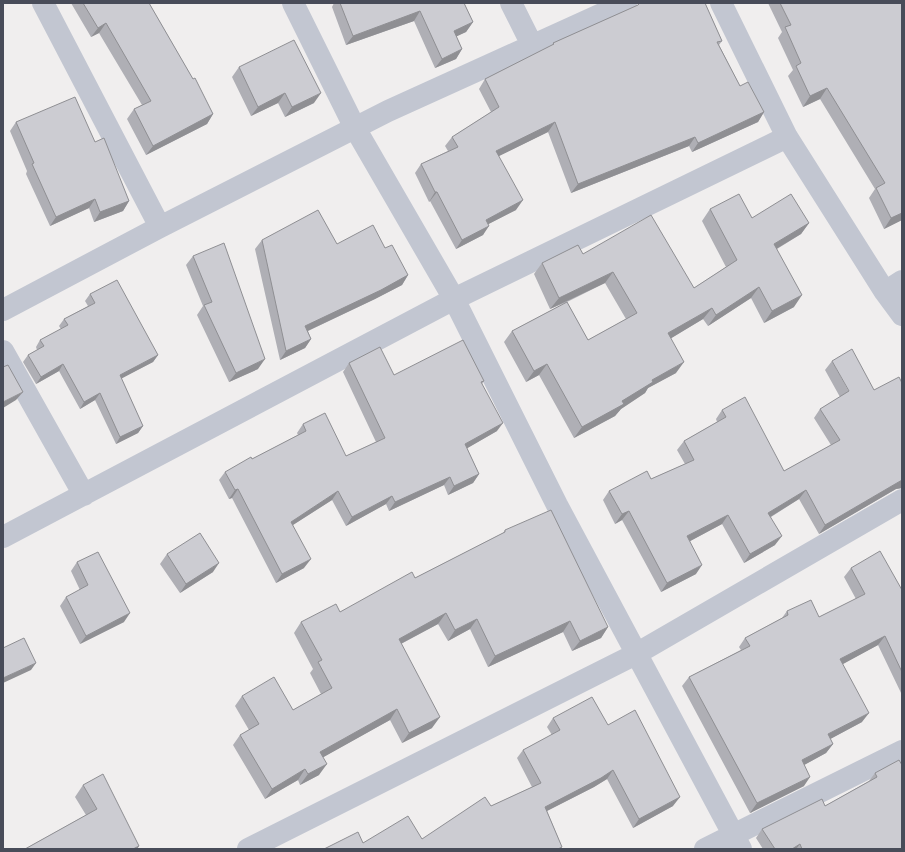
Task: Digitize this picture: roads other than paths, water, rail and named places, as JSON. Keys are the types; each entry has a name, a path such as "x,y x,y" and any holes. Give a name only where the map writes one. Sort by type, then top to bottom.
{"street":[{"path":"43,3 160,227"},
{"path":"293,3 355,128 454,299 558,505 736,842"},
{"path":"511,3 532,45"},
{"path":"3,310 160,227 388,111 626,3"},
{"path":"721,3 787,136 894,287 902,315"},
{"path":"3,537 454,299 787,136"},
{"path":"3,351 84,495"},
{"path":"248,849 636,654 902,500"},
{"path":"705,849 736,842 902,751"}]}
